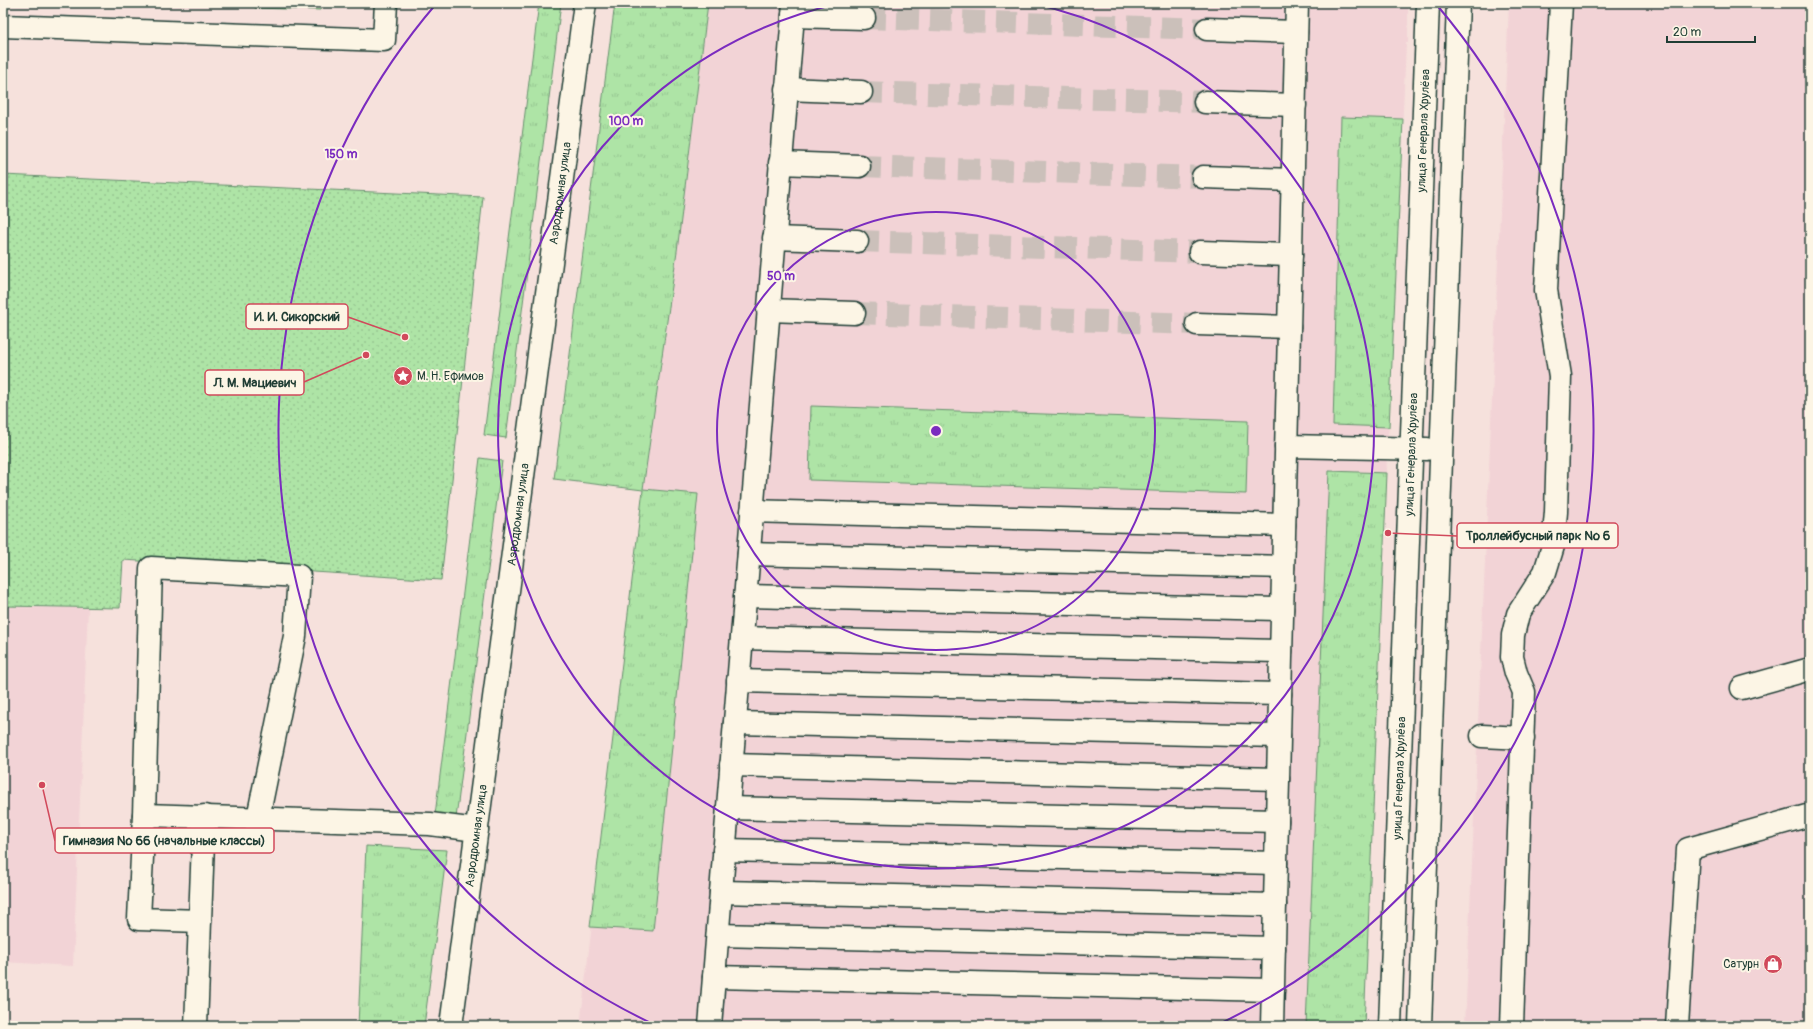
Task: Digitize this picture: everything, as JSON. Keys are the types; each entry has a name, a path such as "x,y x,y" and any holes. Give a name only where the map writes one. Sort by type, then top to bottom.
{"street":[{"path":"3,26 384,40 386,3"},
{"name":"Аэродромная улица","path":"451,1026 585,3"},
{"path":"1272,1026 1297,3"},
{"name":"улица Генерала Хрулёва","path":"1390,1026 1428,3"},
{"path":"1420,1026 1458,3"},
{"path":"1512,1026 1524,692 1516,673 1512,657 1513,635 1518,614 1545,572 1553,546 1556,512 1560,376 1546,290 1561,3"},
{"path":"710,1026 793,10 864,18"},
{"path":"1207,29 1296,32"},
{"path":"786,90 861,92"},
{"path":"1205,102 1294,105"},
{"path":"780,163 859,166"},
{"path":"1202,177 1292,180"},
{"path":"774,238 857,241"},
{"path":"1200,252 1291,255"},
{"path":"768,310 854,314"},
{"path":"1197,324 1289,327"},
{"path":"1286,446 1441,449"},
{"path":"752,512 1284,525"},
{"path":"749,554 1283,567"},
{"path":"200,921 139,919 144,815 151,568 299,576 295,636 258,818"},
{"path":"745,596 1282,609"},
{"path":"742,638 1281,651"},
{"path":"1742,688 1810,669"},
{"path":"738,681 1280,694"},
{"path":"735,723 1279,736"},
{"path":"1400,734 1431,735"},
{"path":"1482,736 1523,738"},
{"path":"731,765 1278,778"},
{"path":"728,808 1277,821"},
{"path":"144,815 430,824 477,830"},
{"path":"1677,1026 1688,849 1810,815"},
{"path":"196,1026 204,816"},
{"path":"724,850 1276,863"},
{"path":"721,892 1275,906"},
{"path":"718,934 1274,948"},
{"path":"714,977 1273,990"}],"shaded area":[{"path":"708,3 1408,3 1408,43 1406,43 1389,427 1386,448 1387,473 1364,1026 580,1026 643,489 677,251"},
{"path":"1509,3 1810,3 1810,1026 1465,1026"},
{"path":"3,607 88,608 73,966 3,962"}],"green space":[{"path":"251,3 323,3 320,10 255,8"},
{"path":"539,3 561,3 506,438 484,435"},
{"path":"615,3 708,3 677,251 643,489 698,494 653,931 590,927 643,490 554,479"},
{"path":"1341,117 1403,119 1389,427 1333,425"},
{"path":"3,175 483,197 441,580 123,560 120,608 3,606"},
{"path":"811,406 1248,421 1246,494 809,480"},
{"path":"480,458 502,461 456,818 435,815"},
{"path":"1329,471 1387,473 1364,1026 1306,1026"},
{"path":"366,846 447,850 424,1026 358,1026"}],"tunnel":[{"path":"864,18 1207,29"},
{"path":"861,92 1205,102"},
{"path":"859,166 1203,177"},
{"path":"857,241 1200,252"},
{"path":"854,313 1197,324"}],"place":[{"name":"И. И. Сикорский","path":"405,337"},
{"name":"Л. М. Мациевич","path":"366,355"},
{"name":"М. Н. Ефимов","path":"403,376"},
{"name":"Троллейбусный парк № 6","path":"1388,533"},
{"name":"Гимназия № 66 (начальные классы)","path":"42,785"},
{"name":"Сатурн","path":"1773,964"}]}
